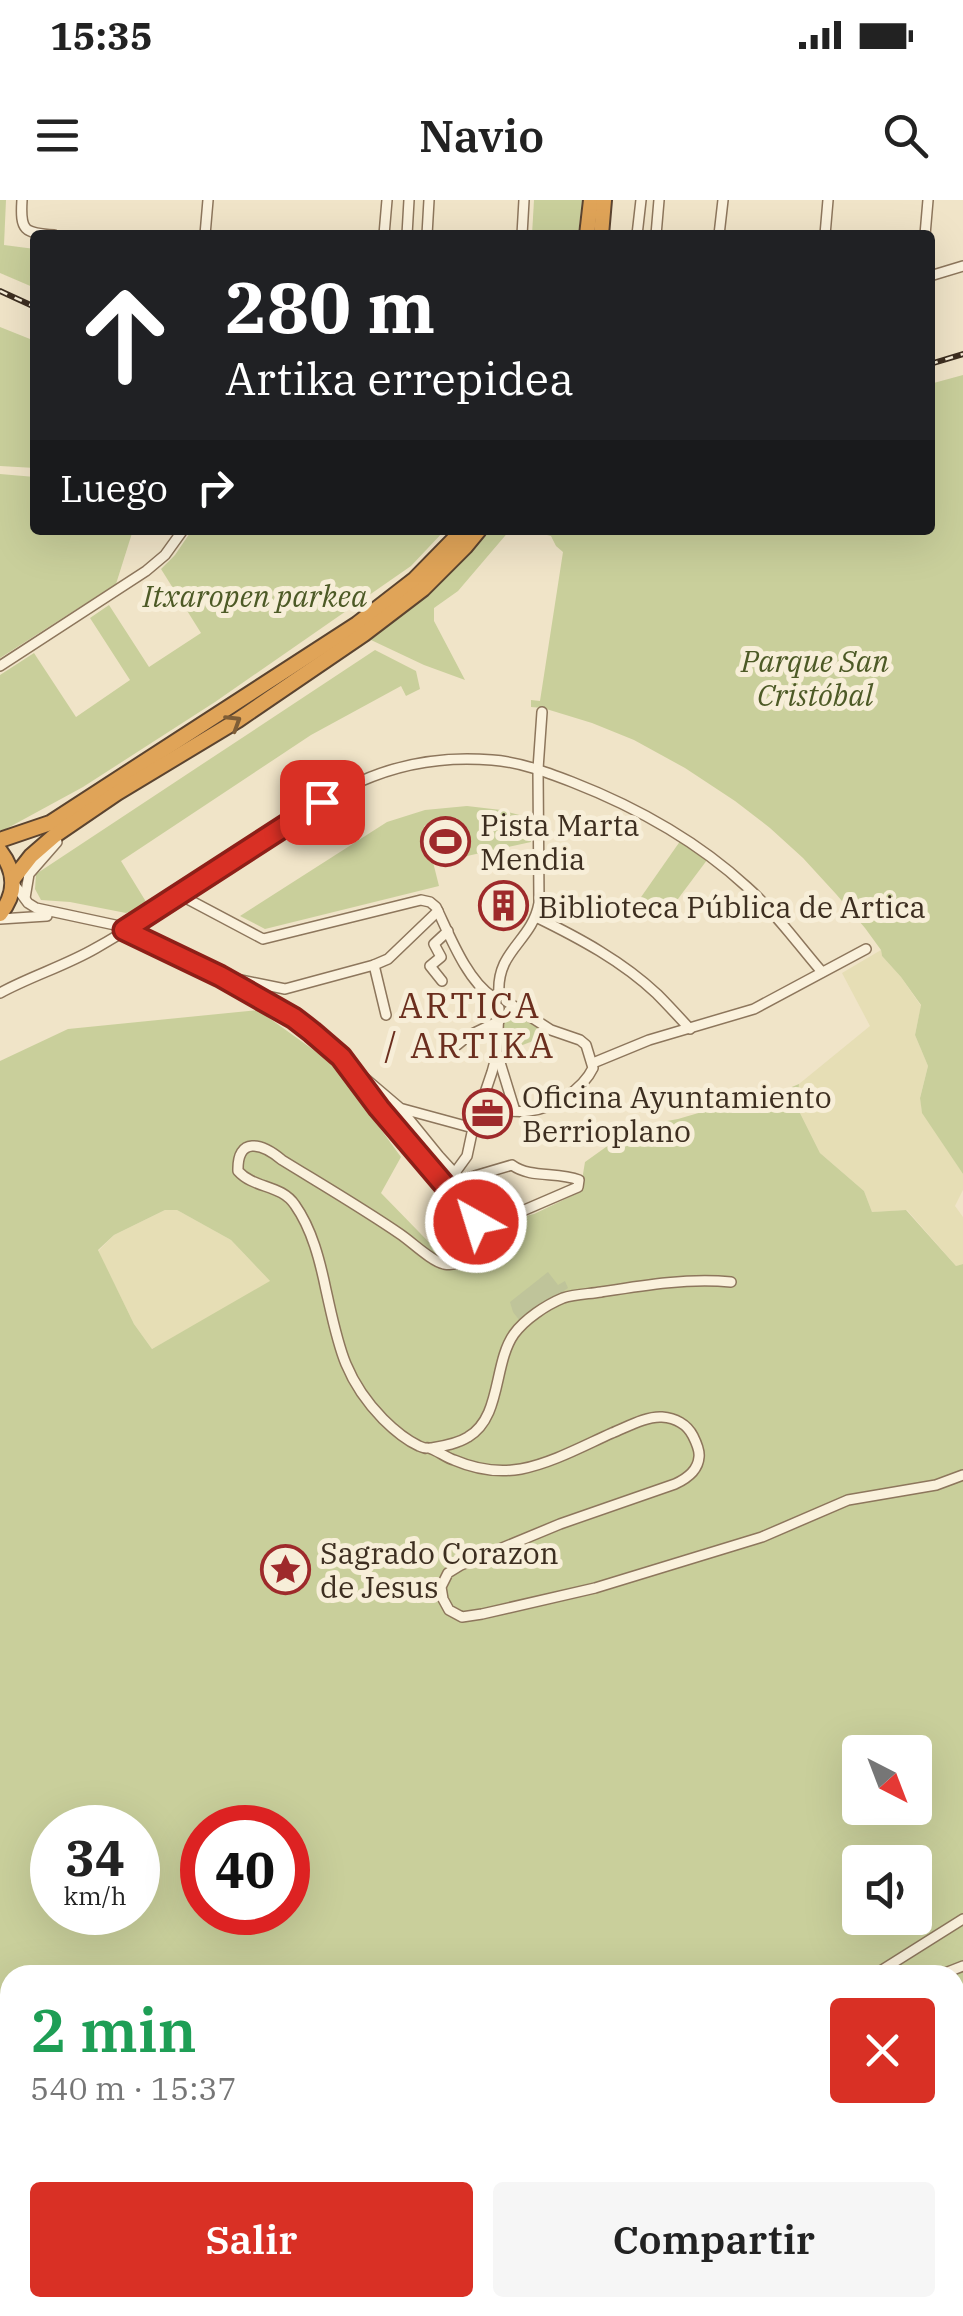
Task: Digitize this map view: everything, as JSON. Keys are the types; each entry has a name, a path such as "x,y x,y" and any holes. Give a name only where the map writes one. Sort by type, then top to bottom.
{"highway":[{"path":"588,230 591,200"},
{"path":"601,230 604,200"},
{"path":"0,840 50,823 356,624 415,579 458,535"},
{"path":"0,916 30,856 117,793 238,720 364,634 423,588 475,535"},
{"path":"0,851 10,864 14,882"}],"street":[{"path":"22,200 21,220 30,232"},
{"path":"205,230 208,200"},
{"path":"384,230 387,200"},
{"path":"407,230 409,200"},
{"path":"426,230 429,200"},
{"path":"522,230 524,200"},
{"path":"638,230 641,200"},
{"path":"656,230 658,200"},
{"path":"720,230 723,200"},
{"path":"825,230 828,200"},
{"path":"925,230 928,200"},
{"path":"935,274 963,266"},
{"path":"0,666 146,571 180,535"},
{"path":"454,1174 467,1156 497,1054 500,969 536,917 542,712"},
{"path":"0,993 61,967 124,930 354,784 416,763 450,759 492,760 538,769 604,795 664,825 746,886 822,972"},
{"path":"25,898 29,874 68,826"},
{"path":"14,882 36,908 102,920 220,976 294,1018 400,1108 461,1180 512,1165 530,1173 579,1180 571,1190 513,1214 476,1222"},
{"path":"180,895 263,940 420,900 430,902 486,993 551,1030 580,1040 593,1062 588,1078 550,1106 529,1112 481,1106"},
{"path":"220,976 285,990 374,965 388,959 438,911"},
{"path":"0,916 78,916"},
{"path":"536,917 615,960 656,992 690,1029"},
{"path":"442,982 430,966 440,958 434,944 448,931"},
{"path":"593,1062 648,1040 754,1009 866,949"},
{"path":"374,965 386,1015"},
{"path":"457,1045 498,1021"},
{"path":"497,1054 515,1111"},
{"path":"347,1064 379,1108 476,1222 475,1245 468,1256 448,1265 435,1260 261,1146 244,1148 239,1155 238,1171 246,1180 286,1195 300,1214 318,1258 351,1379 390,1427 421,1447 464,1440 481,1424 513,1335 538,1312 566,1297 658,1282 732,1282"},
{"path":"400,1108 473,1128"},
{"path":"431,1448 468,1466 522,1469 638,1422 660,1417 678,1420 690,1429 697,1442 699,1458 688,1478 560,1524 448,1573 441,1587 443,1598 449,1610 462,1617 595,1588 762,1537 848,1500 936,1485 963,1475"},
{"path":"890,1965 963,1920"}],"shaded area":[{"path":"881,950 921,1006 915,1035 928,1066 920,1097 922,1112 963,1174 963,1190 955,1206 963,1217 963,1264 956,1266 907,1210 872,1212 864,1191 820,1153 797,1107 799,1084 870,1026 842,973"},
{"path":"165,1210 177,1210 231,1240 271,1282 152,1349 134,1324 98,1251 114,1235"}],"green space":[{"path":"0,200 6,200 4,245 30,248 30,286 0,273"},
{"path":"534,200 582,200 579,230 532,230"},
{"path":"0,327 30,339 30,468 0,466"},
{"name":"Parque San Cristóbal","path":"963,375 963,1174 922,1113 920,1098 928,1066 915,1035 921,1005 865,928 803,858 735,801 685,768 592,723 531,707 531,700 540,701 563,552 547,535 935,535 935,383"},
{"path":"0,474 30,477 30,535 131,535 116,584 0,658"},
{"name":"Itxaropen parkea","path":"189,535 440,535 411,566 215,702 83,787 0,830 0,675 34,653 76,717 130,680 90,618 109,605 149,667 201,633 161,569"},
{"path":"485,535 506,535 458,591 434,608 434,621 465,680 371,640 434,589"},
{"path":"375,650 416,671 420,689 406,696 401,686 311,735 121,861 148,905 126,913 41,900 35,889 36,874"},
{"path":"467,806 527,817 531,842 467,856 457,818 424,826 439,886 265,929 240,916 387,822 425,810"},
{"path":"683,837 710,856 663,919 639,900"},
{"path":"258,1010 333,1064 401,1157 381,1193 455,1269 486,1245 484,1226 534,1214 580,1192 585,1162 634,1127 753,1097 755,1102 799,1084 797,1107 820,1153 864,1191 872,1212 906,1210 956,1266 963,1264 963,1965 0,1965 0,1061 68,1029","holes":["165,1210 177,1210 231,1240 270,1281 152,1349 134,1324 98,1250 114,1235"]},
{"path":"515,1011 549,1035 501,1053 502,1021 514,1018"},
{"path":"548,1272 558,1285 565,1281 568,1288 520,1321 510,1302"}],"railway":[{"path":"0,291 30,305"},
{"path":"935,362 963,354"}],"place":[{"name":"Pista Marta Mendia","path":"445,841"},
{"name":"Biblioteca Pública de Artica","path":"503,906"},
{"name":"Oficina Ayuntamiento Berrioplano","path":"487,1113"},
{"name":"Sagrado Corazon de Jesus","path":"285,1569"}],"district":[{"name":"ARTICA / ARTIKA","path":"470,1025"}],"route":[{"path":"322,802 124,930 220,976 312,1032 341,1057 476,1222"}]}
